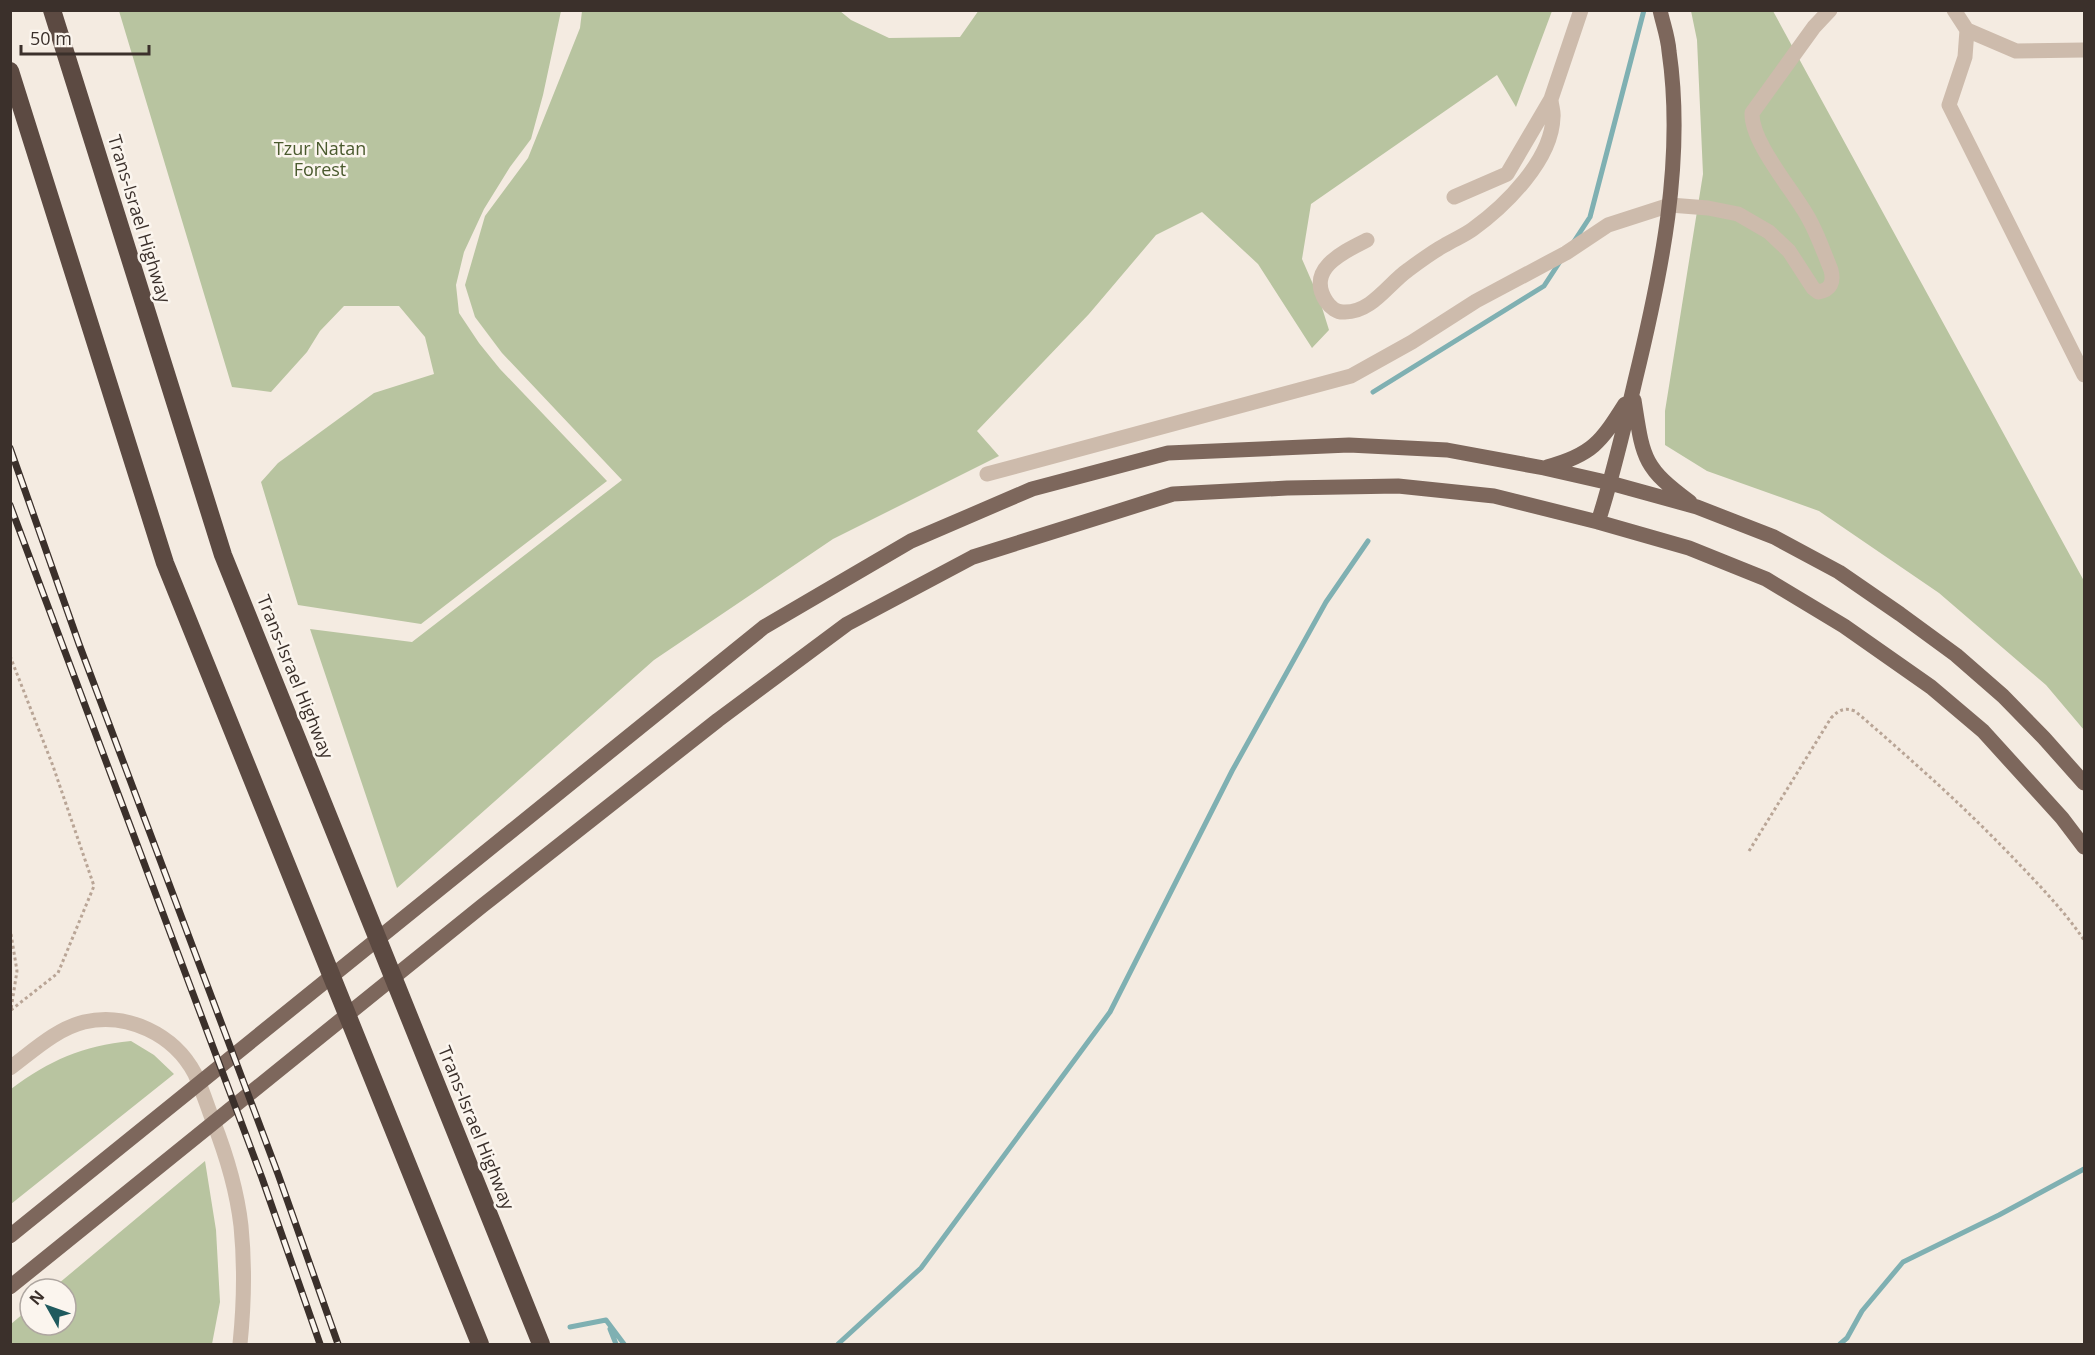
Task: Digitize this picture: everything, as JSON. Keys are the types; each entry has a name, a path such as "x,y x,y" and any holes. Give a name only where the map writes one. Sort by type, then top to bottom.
{"highway":[{"name":"Trans-Israel Highway","path":"52,10 223,555 541,1344"},
{"path":"10,71 165,563 480,1344"}],"main road":[{"path":"1598,522 1610,483 1652,312 1670,205 1675,132 1670,50 1660,10"},
{"path":"1544,468 1574,458 1591,449 1605,436 1633,391"},
{"path":"1633,391 1642,447 1648,463 1659,478 1697,507"},
{"path":"10,1236 764,627 911,541 1032,489 1168,453 1349,445 1447,450 1610,483 1697,507 1774,537 1839,572 1900,614 1956,655 2003,696 2085,783"},
{"path":"10,1287 482,906 718,720 847,624 973,557 1173,494 1287,488 1398,486 1494,496 1689,548 1766,579 1844,626 1931,687 1983,731 2062,818 2085,847"}],"street":[{"path":"1454,197 1507,174 1551,99 1581,10"},
{"path":"987,474 1351,376 1412,342 1476,301 1566,252 1608,225 1670,205 1708,208 1738,214 1769,232 1789,251 1813,288 1818,292 1825,291 1834,279 1831,270 1809,219 1772,162 1752,121 1752,113 1814,27 1830,10"},
{"path":"1954,10 1966,30 1965,57 1949,105 2085,375"},
{"path":"1966,30 2016,51 2085,50"},
{"path":"1367,240 1338,255 1326,268 1320,281 1322,294 1330,308 1344,313 1379,298 1397,278 1444,245 1472,230 1495,212 1526,181 1545,150 1553,118 1551,99"},
{"path":"10,1068 64,1029 84,1022 107,1020 128,1021 149,1029 167,1040 182,1055 194,1073 219,1135 241,1224 245,1298 240,1342"}],"path":[{"path":"10,656 53,766 94,886 58,973 11,1010"},
{"path":"1749,851 1831,718 1839,710 1847,708 1856,711 1993,836 2066,913 2085,940"},
{"path":"10,928 17,971 11,1010"}],"green space":[{"path":"979,10 1552,11 1516,107 1497,75 1311,204 1302,259 1319,298 1329,330 1312,348 1258,264 1202,212 1156,235 1089,314 977,431 999,456 833,539 654,660 397,888 310,629 412,642 622,480 502,353 475,317 465,285 485,216 528,158 580,28 582,11 840,11 851,20 889,38 960,37"},
{"name":"Tzur Natan Forest","path":"119,11 561,11 531,139 510,167 484,209 464,252 456,285 459,313 479,343 500,369 607,481 421,624 298,605 261,482 278,463 374,393 434,374 425,337 399,306 344,306 320,331 307,352 271,392 232,387"},
{"path":"1691,11 1773,11 2084,581 2084,730 2046,685 1939,593 1819,511 1707,471 1665,445 1665,411 1703,174 1697,40"},
{"path":"131,1041 154,1055 174,1074 11,1204 11,1089 39,1070 67,1056 113,1043"},
{"path":"205,1161 216,1230 220,1302 212,1344 11,1344 11,1324 18,1318 18,1337 78,1337 78,1277 66,1277"}],"waterway":[{"path":"1573,243 1590,217 1644,10"},
{"path":"1373,392 1544,286 1561,260"},
{"path":"838,1344 921,1268 1110,1012 1232,771 1326,602 1368,541"},
{"path":"1840,1344 1847,1338 1862,1311 1903,1262 1999,1215 2084,1169"},
{"path":"570,1327 606,1320 624,1344"},
{"path":"610,1329 616,1344"}],"railway":[{"path":"10,448 79,644 278,1174 338,1344"},
{"path":"10,505 262,1178 320,1344"}]}
